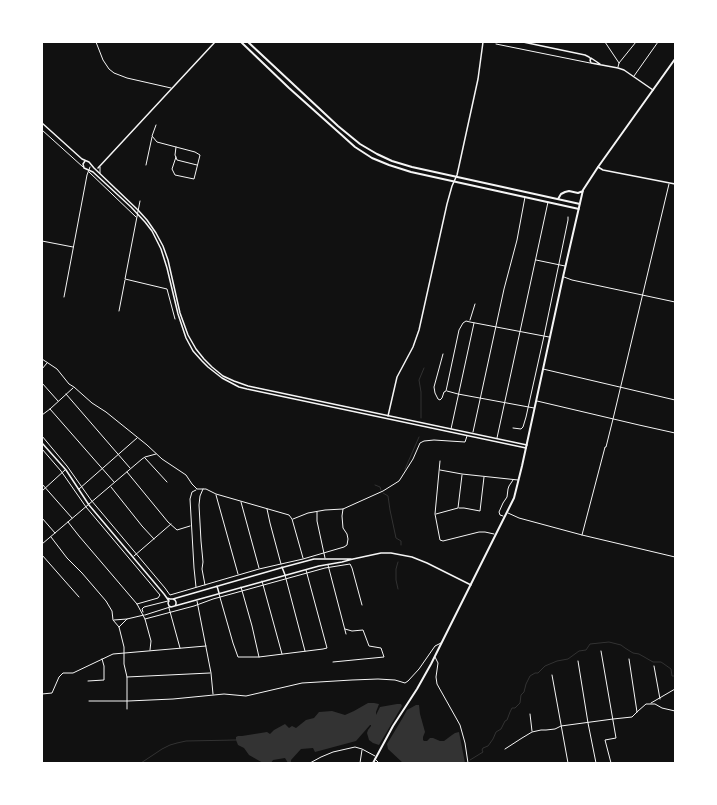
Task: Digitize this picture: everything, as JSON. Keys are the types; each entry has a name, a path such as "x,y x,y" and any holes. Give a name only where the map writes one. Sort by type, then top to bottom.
{"main road":[{"path":"87,168 95,170 99,168 215,42"},
{"path":"241,42 335,130 366,154 389,165 411,172 579,208"},
{"path":"248,42 338,126 363,146 386,158 412,167 580,204"},
{"path":"387,420 397,377 413,347 419,330 447,204 452,186 457,177 478,79 483,42"},
{"path":"523,42 582,54 590,59 592,58 601,65"},
{"path":"590,59 591,63 624,70 653,90"},
{"path":"373,763 393,726 435,657 514,498 583,190 598,166 675,59"},
{"path":"42,123 82,159 87,168 147,220 156,232 168,260 180,313 188,335 200,355 212,368 223,376 248,386 473,433 526,446"},
{"path":"335,130 339,129 338,126"},
{"path":"340,134 340,131 343,130"},
{"path":"82,159 90,163 87,168"},
{"path":"87,161 84,162 87,168 95,170 101,175 138,212 152,231 161,249 178,314 186,338 193,351 208,368 222,378 239,387 247,389 387,420 526,446"},
{"path":"598,166 603,170 675,184"},
{"path":"87,168 99,168"},
{"path":"451,180 454,178 452,176"},
{"path":"460,182 458,180 461,178"},
{"path":"558,199 561,194 565,192 578,193 583,190"},
{"path":"561,204 563,203 562,200"},
{"path":"42,442 66,470 90,504 166,597 169,601 168,603 170,607 306,569 381,553 406,556 427,563 471,585"},
{"path":"169,601 282,567 314,559 353,559"},
{"path":"282,567 284,575"},
{"path":"217,586 219,593"},
{"path":"166,597 176,602 175,606"}],"street":[{"path":"96,42 103,60 109,69 114,73 127,78 172,88"},
{"path":"605,42 619,63"},
{"path":"618,68 619,63 636,42"},
{"path":"634,77 658,42"},
{"path":"496,44 591,63"},
{"path":"146,166 152,136 156,125"},
{"path":"42,130 87,168 136,217"},
{"path":"152,136 157,142 176,146 199,153 200,155 194,180 175,175 172,169 176,157 176,146"},
{"path":"176,157 177,160 198,165"},
{"path":"87,168 87,175"},
{"path":"64,297 87,175 87,168"},
{"path":"99,168 101,175"},
{"path":"582,535 613,419 641,295 669,183"},
{"path":"473,433 504,289 517,240 525,197"},
{"path":"119,311 140,201"},
{"path":"496,438 548,202"},
{"path":"513,428 520,429 523,427 544,336 568,217"},
{"path":"42,241 73,247"},
{"path":"536,260 566,266"},
{"path":"563,277 675,302"},
{"path":"125,279 167,289 175,319"},
{"path":"470,322 475,304"},
{"path":"443,354 434,387 438,399 441,400 444,392 446,391 459,330 466,321 550,337"},
{"path":"451,429 474,322"},
{"path":"42,359 57,369 69,384 92,403 106,412 157,454 186,475 197,489"},
{"path":"42,369 47,363"},
{"path":"543,369 675,400"},
{"path":"42,383 58,401"},
{"path":"42,414 50,409 74,387"},
{"path":"446,391 534,408"},
{"path":"66,394 130,468"},
{"path":"536,401 675,433"},
{"path":"50,409 114,483"},
{"path":"292,519 316,511 343,509 384,491 399,481 413,459 420,443 434,440 465,442 467,435"},
{"path":"42,436 68,466 92,502 170,595"},
{"path":"79,489 137,438"},
{"path":"42,449 62,473 86,507 160,595 158,598 137,604"},
{"path":"42,544 110,487 130,468 145,457 157,454"},
{"path":"145,457 167,482"},
{"path":"440,461 434,514 440,540 443,541 479,532 496,535"},
{"path":"440,469 462,474 519,480"},
{"path":"42,491 66,470"},
{"path":"127,472 143,493 177,530 191,526"},
{"path":"458,508 462,474"},
{"path":"434,514 458,508 480,511 484,477"},
{"path":"505,517 500,515 500,512 503,503 508,497 509,486 514,480"},
{"path":"42,484 72,519"},
{"path":"110,487 154,539"},
{"path":"196,588 190,496 192,492 197,489 209,490 216,494 241,502 289,515 292,519 303,559"},
{"path":"203,489 200,496 200,504 203,562 202,569 205,585"},
{"path":"216,494 238,576"},
{"path":"241,502 259,569"},
{"path":"267,508 282,567"},
{"path":"166,597 259,569 303,559 344,547 348,542 347,535 343,528 343,509"},
{"path":"316,511 325,558"},
{"path":"507,513 519,518 582,535 675,557"},
{"path":"42,518 55,534"},
{"path":"68,522 145,615"},
{"path":"133,557 171,524"},
{"path":"51,537 67,558 106,601 112,611 113,620 119,627 124,644 123,652 127,677 128,710"},
{"path":"42,555 79,597"},
{"path":"327,564 346,634"},
{"path":"146,619 328,567 351,564 362,605"},
{"path":"219,593 238,657 259,657 323,650 327,648 306,569"},
{"path":"284,575 305,652"},
{"path":"262,581 282,654"},
{"path":"216,582 217,586"},
{"path":"241,587 259,657"},
{"path":"197,600 211,673 213,695"},
{"path":"150,651 151,641 145,615 142,612 142,609 144,607 169,601"},
{"path":"113,620 145,615 170,607 180,648"},
{"path":"119,627 127,619"},
{"path":"333,662 384,657 381,648 370,646 363,630 352,631 345,629"},
{"path":"89,701 173,699 221,694 246,696 302,684 352,680 378,679 395,680 405,683 419,669 435,646 442,643"},
{"path":"42,694 52,693 59,677 63,673 73,673 113,654 206,646"},
{"path":"601,651 616,738 605,740 611,763"},
{"path":"435,657 438,661 436,677 438,684 462,730 468,763"},
{"path":"88,681 104,680 104,666 102,659"},
{"path":"629,659 637,712"},
{"path":"578,661 596,763"},
{"path":"654,666 660,699"},
{"path":"127,677 211,673"},
{"path":"552,675 560,726 568,763"},
{"path":"505,749 532,732 556,729 560,726 632,717 646,704 650,704 675,690"},
{"path":"650,704 655,704 662,708 675,711"},
{"path":"530,714 532,732"},
{"path":"311,763 333,752 355,747 362,749 375,758 379,763"},
{"path":"360,763 362,749"}],"shaded area":[{"path":"368,703 379,704 376,715 380,707 397,704 401,704 402,706 379,745 369,740 367,733 371,726 370,725 356,741 315,752 313,748 301,749 291,760 291,763 288,763 285,758 273,760 271,763 263,763 249,755 244,748 238,745 236,740 236,737 238,736 267,732 270,734 285,724 289,728 292,726 296,728 306,720 314,718 319,712 332,711 345,715"},
{"path":"419,705 425,732 423,740 427,741 430,738 433,738 444,741 455,733 459,732 465,763 403,763 388,749 387,744 407,710"}],"waterway":[{"path":"421,418 421,392 419,380 424,368"},
{"path":"405,469 419,437"},
{"path":"375,485 380,487 381,490"},
{"path":"383,493 388,496 396,538 401,541 401,545"},
{"path":"398,562 396,569 396,580 398,589"},
{"path":"470,760 483,752 483,748 488,746 496,732 501,729 507,720 512,708 515,708 520,703 521,695 524,692 530,676 538,673 545,666 557,661 568,659 579,651 586,650 590,644 609,642 621,645 633,653 639,654 653,662 661,662 671,669 672,676 675,676"},
{"path":"141,763 162,749 177,743 186,741 236,740"}]}
